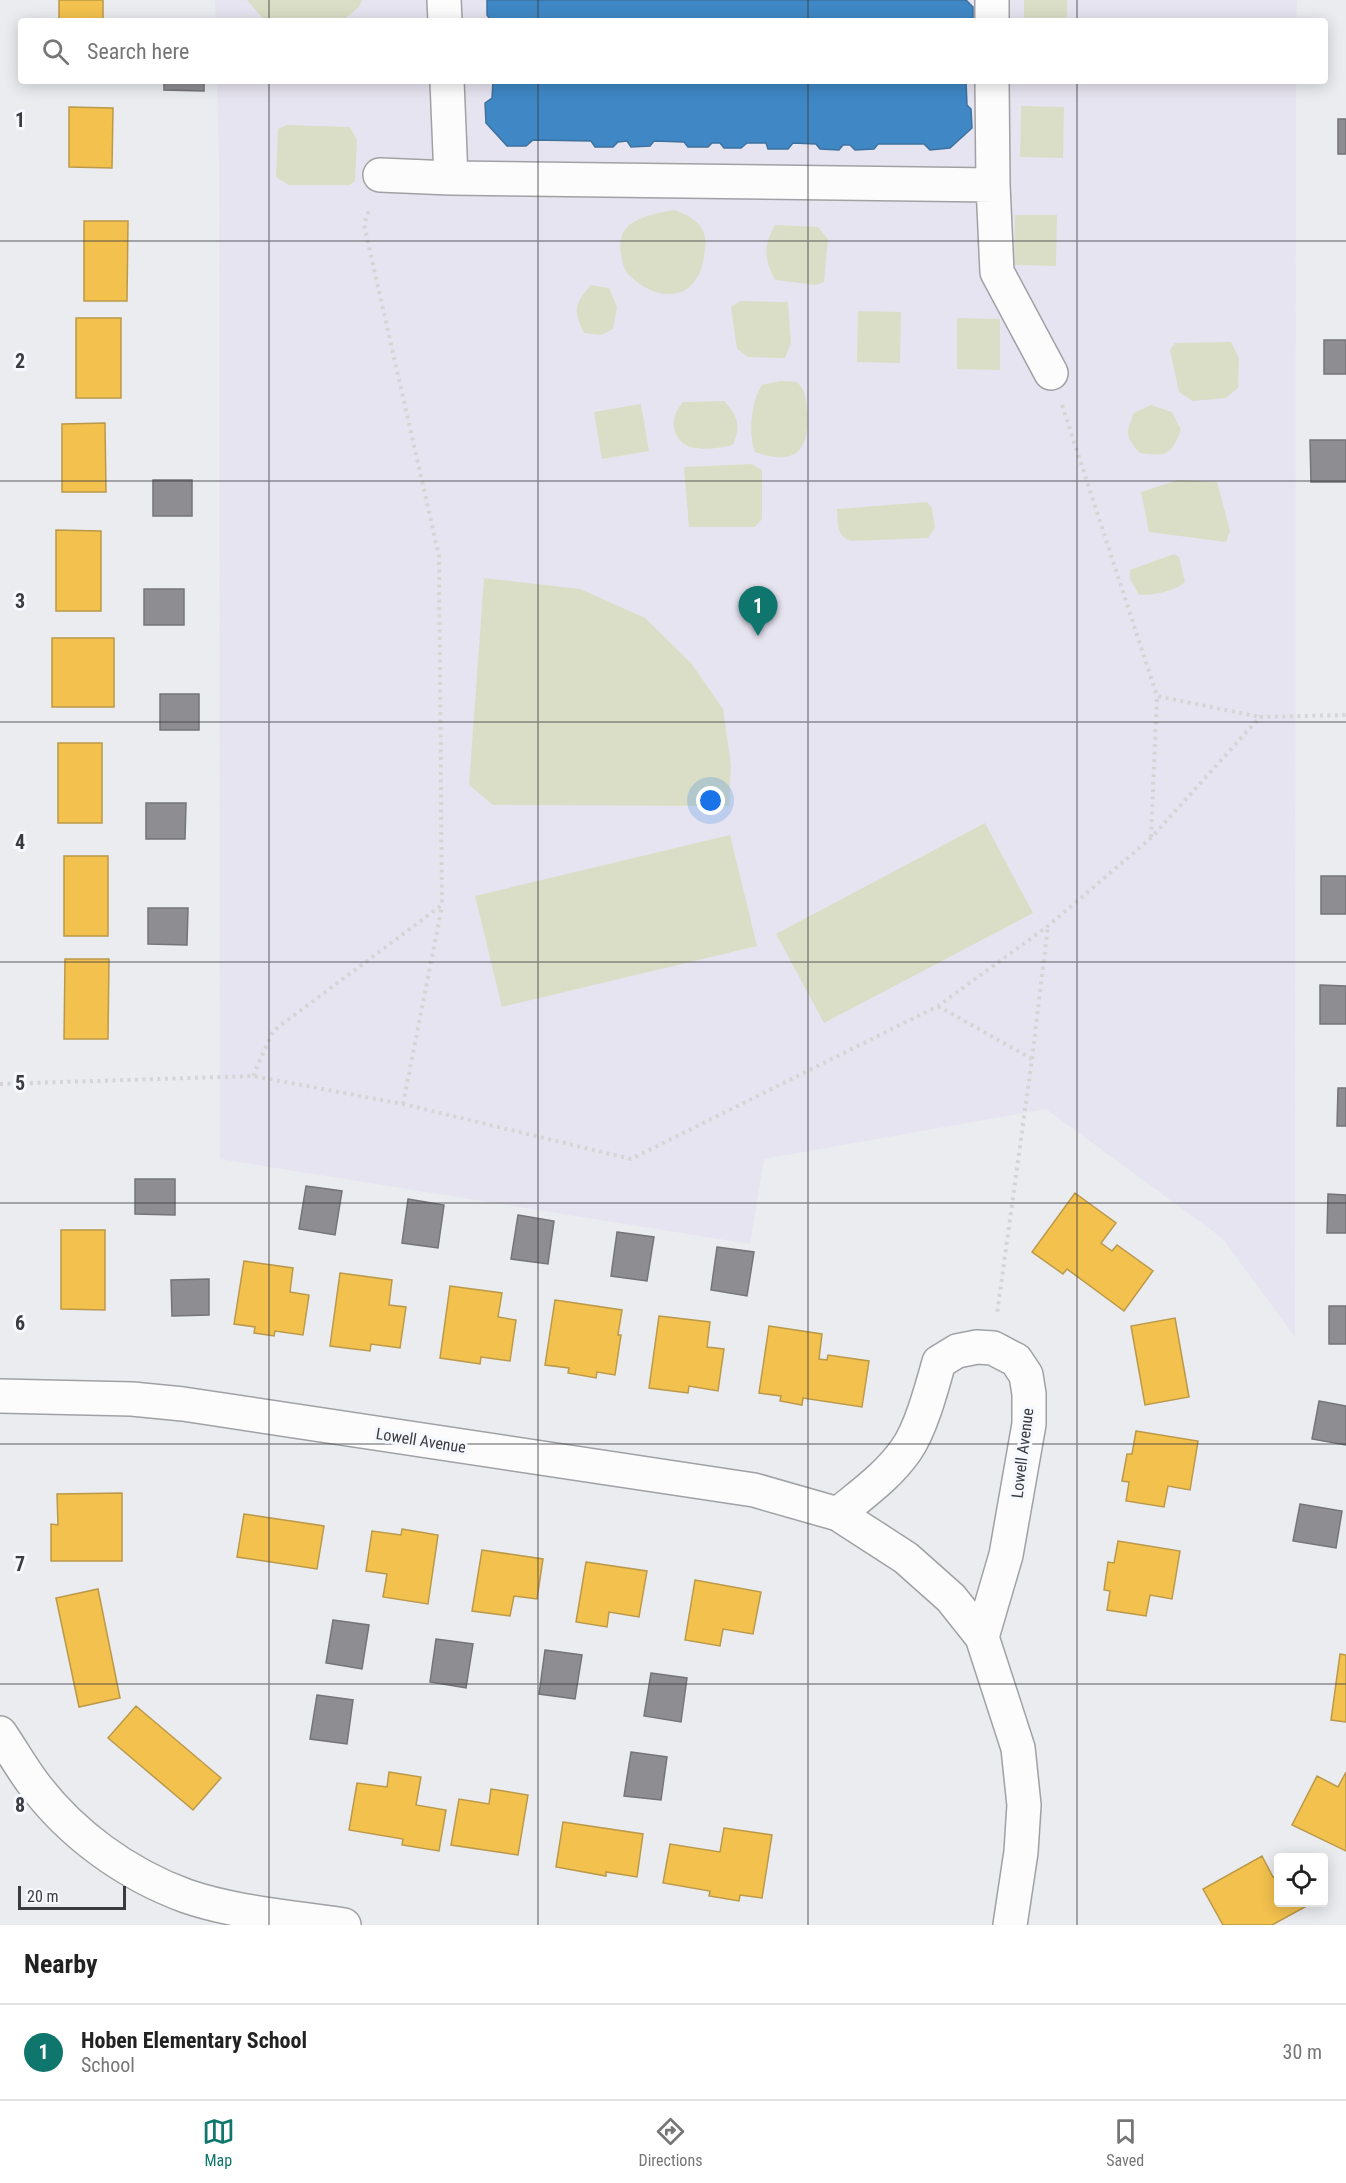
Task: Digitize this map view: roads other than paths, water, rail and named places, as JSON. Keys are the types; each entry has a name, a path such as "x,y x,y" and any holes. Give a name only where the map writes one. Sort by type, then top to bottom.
{"street":[{"path":"444,0 445,18"},
{"path":"992,0 992,18"},
{"path":"447,84 451,178"},
{"path":"992,84 997,272 1051,373"},
{"path":"380,175 451,178 993,184"},
{"name":"Lowell Avenue","path":"838,1514 881,1479 907,1448 927,1403 939,1362 957,1351 976,1347 993,1348 1016,1360 1026,1375 1029,1394 1029,1425 1006,1555 982,1637"},
{"name":"Lowell Avenue","path":"0,1396 132,1399 183,1404 754,1490 838,1514 906,1558 951,1598 982,1637 1018,1748 1024,1805 1021,1852 1010,1925"},
{"path":"0,1733 33,1783 76,1830 127,1869 187,1896 247,1910 344,1925"}],"place":[{"name":"Hoben Elementary School","path":"758,636"}]}
